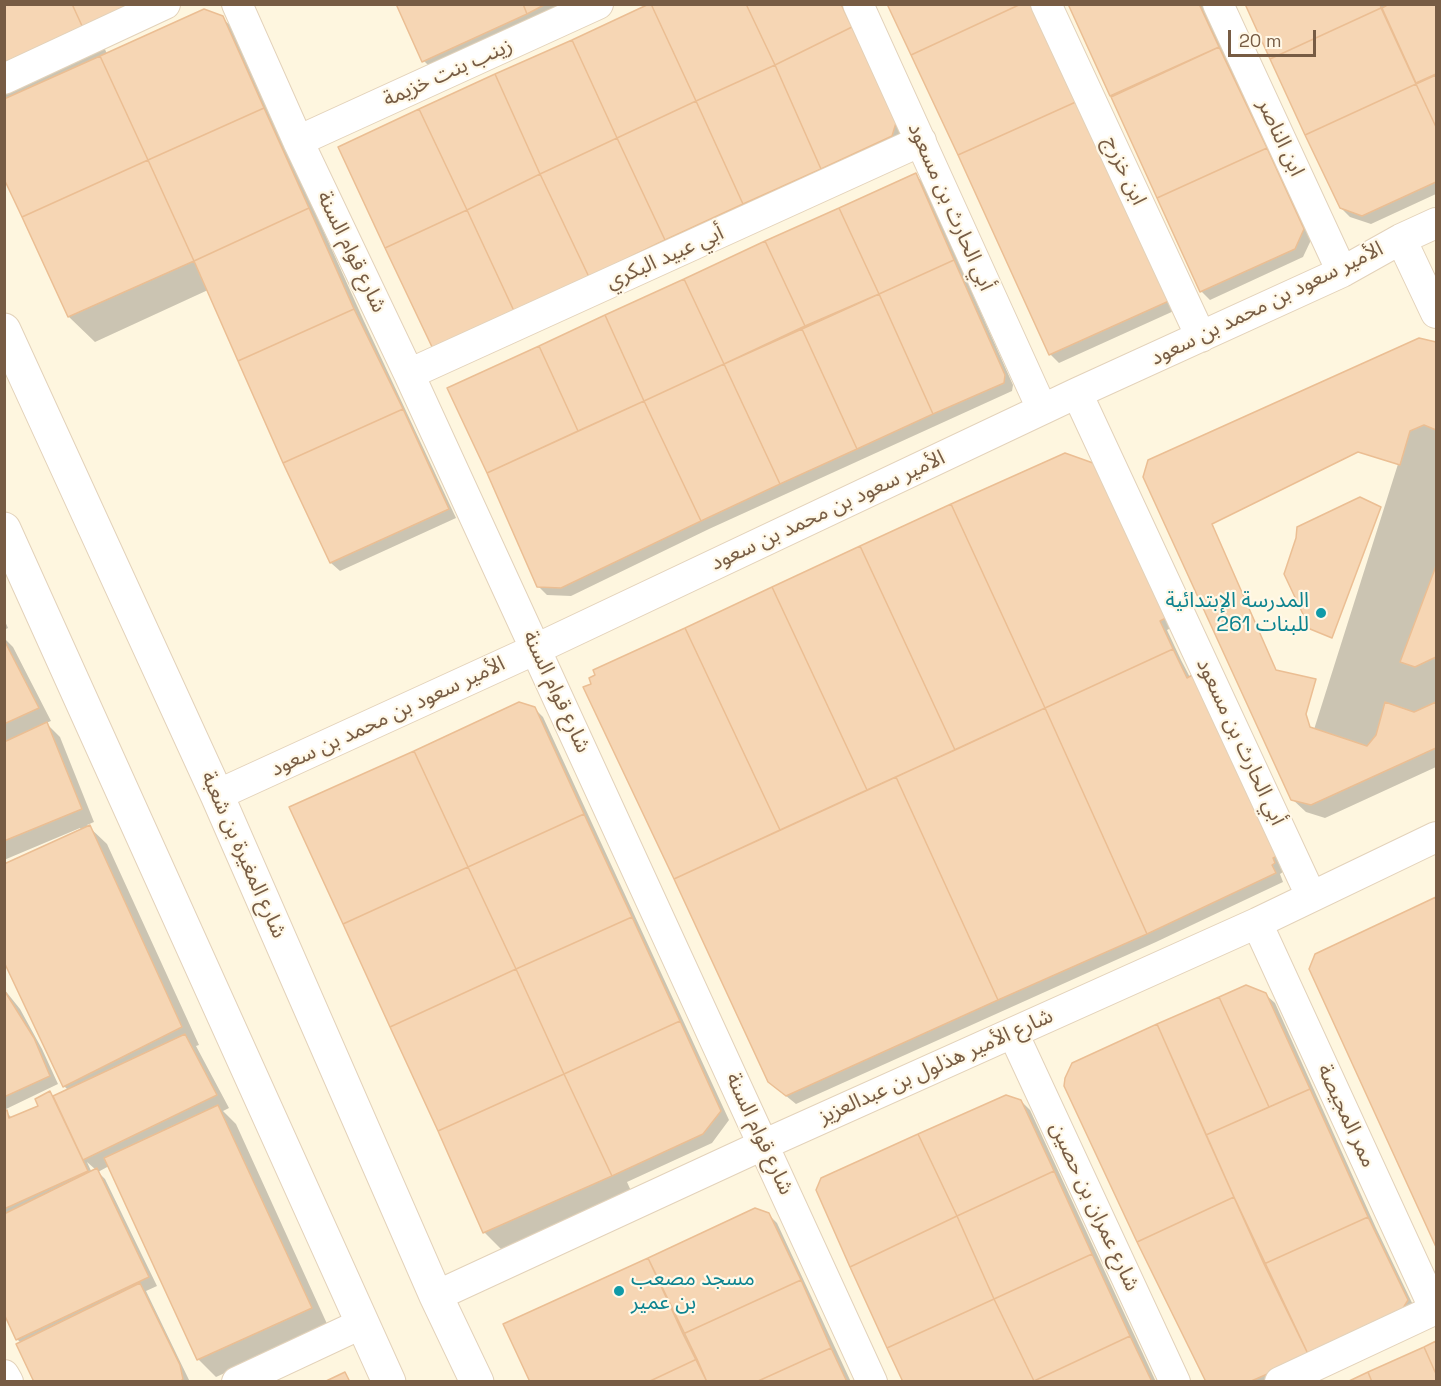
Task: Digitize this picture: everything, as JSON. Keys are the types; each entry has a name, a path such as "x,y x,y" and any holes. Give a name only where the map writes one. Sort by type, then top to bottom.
{"street":[{"path":"4,79 165,4"},
{"name":"شارع قوام السنة","path":"237,4 298,141 409,374 765,1144 872,1382"},
{"name":"زينب بنت خزيمة","path":"298,141 598,4"},
{"name":"أبي الحارث بن مسعود","path":"858,4 1042,409"},
{"name":"ابن خزرج","path":"1046,4 1201,337"},
{"name":"ابن الناصر","path":"1218,4 1342,272"},
{"name":"أبي عبيد البكري","path":"409,374 921,141"},
{"name":"الأمير سعود بن محمد بن سعود","path":"217,795 536,649 1042,409 1342,272 1401,239 1437,223"},
{"path":"1401,239 1437,313"},
{"name":"شارع المغيرة بن شعبة","path":"4,330 217,795 436,1296 477,1382"},
{"name":"أبي الحارث بن مسعود","path":"1077,393 1311,896"},
{"path":"4,529 389,1382"},
{"name":"شارع الأمير هذلول بن عبدالعزيز","path":"436,1296 765,1144 1257,923 1437,837"},
{"name":"ممر المجيصة","path":"1257,923 1436,1309"},
{"name":"شارع عمران بن حصين","path":"1013,1033 1174,1382"},
{"path":"1280,1382 1436,1309"},
{"path":"237,1382 362,1324"},
{"path":"4,1375 8,1382"}],"building":[{"path":"4,4 72,4 83,28 4,63"},
{"path":"72,4 133,4 83,28"},
{"path":"396,4 523,4 527,14 422,62"},
{"path":"523,4 546,4 527,14"},
{"path":"649,4 696,101 617,138 572,40"},
{"path":"651,4 746,4 775,65 696,101"},
{"path":"746,4 841,4 852,27 775,65"},
{"path":"887,4 1021,4 911,55"},
{"path":"1021,4 1035,4 1078,101 958,155 911,55"},
{"path":"1068,4 1199,4 1219,47 1110,96"},
{"path":"1245,4 1380,4 1381,8 1270,59"},
{"path":"1389,4 1436,4 1436,74 1416,83 1382,8"},
{"path":"1381,8 1416,84 1305,135 1270,59"},
{"path":"204,9 223,16 264,108 148,160 100,56"},
{"path":"852,27 896,123 892,136 821,169 775,65"},
{"path":"572,40 617,138 540,174 495,74"},
{"path":"1219,47 1267,148 1157,198 1111,97"},
{"path":"100,56 148,160 22,217 4,179 4,99"},
{"path":"775,65 821,169 743,204 696,101"},
{"path":"495,74 540,174 467,210 419,109"},
{"path":"1436,75 1436,127 1416,84"},
{"path":"1416,84 1436,127 1436,182 1362,216 1340,208 1305,135"},
{"path":"696,101 743,204 665,240 617,138"},
{"path":"1078,101 1169,301 1049,355 958,155"},
{"path":"264,108 309,208 194,261 148,160"},
{"path":"419,109 467,210 385,248 338,147"},
{"path":"617,138 665,240 589,277 540,174"},
{"path":"1267,148 1304,229 1295,249 1200,292 1157,198"},
{"path":"148,160 194,261 68,317 22,217"},
{"path":"916,173 954,260 879,294 839,208"},
{"path":"540,174 589,277 514,311 467,210"},
{"path":"309,208 354,309 238,361 194,261"},
{"path":"839,208 879,294 805,326 765,241"},
{"path":"467,210 514,311 433,349 385,248"},
{"path":"765,241 805,326 724,364 684,279"},
{"path":"954,260 1005,375 1004,383 933,414 879,294"},
{"path":"684,279 724,364 644,401 605,315"},
{"path":"879,294 933,414 857,449 802,329"},
{"path":"354,309 403,409 283,463 238,361"},
{"path":"605,315 644,401 578,431 539,346"},
{"path":"802,329 857,449 780,484 724,364"},
{"name":"المدرسة الإبتدائية 261 للبنات","path":"1419,338 1436,342 1436,748 1311,805 1291,800 1143,477 1148,460"},
{"path":"539,346 578,431 487,473 447,388"},
{"path":"724,364 780,484 701,521 644,401"},
{"path":"644,401 701,521 561,588 537,587 487,473"},
{"path":"403,409 449,509 330,563 283,463"},
{"path":"1424,425 1436,430 1436,566 1400,662 1415,667 1436,657 1436,702 1414,712 1385,702 1376,735 1367,746 1310,727 1306,714 1316,679 1276,670 1212,524 1358,452 1400,465 1410,431","holes":["1360,497 1381,507 1332,638 1310,629 1284,574 1296,538 1297,527"]},
{"path":"1065,453 1093,463 1168,617 1160,621 1173,649 1045,708 951,504"},
{"path":"951,504 1045,708 955,750 860,546"},
{"path":"860,546 955,750 867,790 772,587"},
{"path":"772,587 867,790 780,830 685,628"},
{"path":"685,628 780,830 674,879 583,687 591,684 589,678 595,675 593,670"},
{"path":"4,640 39,708 4,724"},
{"path":"1173,649 1187,678 1194,674 1280,855 1273,858 1275,863 1272,865 1276,873 1147,934 1045,708"},
{"path":"519,702 535,707 584,814 468,867 414,751"},
{"path":"1045,708 1147,934 998,1000 896,777"},
{"path":"47,722 82,809 4,841 4,742"},
{"path":"414,751 468,867 343,924 289,807"},
{"path":"896,777 998,1000 786,1096 768,1082 674,879"},
{"path":"584,814 632,917 516,969 468,867"},
{"path":"90,825 182,1027 63,1087 4,962 4,864"},
{"path":"468,867 516,969 390,1027 343,924"},
{"path":"1436,897 1436,1247 1309,969 1315,954"},
{"path":"632,917 680,1021 564,1074 516,969"},
{"path":"516,969 564,1074 438,1131 390,1027"},
{"path":"1246,985 1266,993 1310,1089 1269,1107 1219,997"},
{"path":"4,990 34,1038 50,1076 4,1097"},
{"path":"1219,997 1269,1107 1206,1135 1157,1024"},
{"path":"680,1021 721,1111 703,1134 612,1176 564,1074"},
{"path":"1157,1024 1234,1197 1137,1242 1064,1086 1072,1063"},
{"path":"185,1034 217,1095 83,1160 53,1096"},
{"path":"564,1074 612,1176 483,1233 438,1131"},
{"path":"1310,1089 1368,1217 1264,1264 1206,1135"},
{"path":"50,1091 88,1171 4,1209 4,1111 7,1110 9,1118 38,1106 35,1099"},
{"path":"1006,1095 1021,1100 1054,1171 957,1216 918,1134"},
{"path":"218,1105 312,1308 197,1360 104,1158"},
{"path":"918,1134 957,1216 850,1267 816,1190 821,1178"},
{"path":"97,1168 149,1277 16,1340 4,1314 4,1214"},
{"path":"1054,1171 1092,1254 994,1299 957,1216"},
{"path":"1234,1197 1309,1356 1249,1382 1206,1382 1137,1242"},
{"path":"755,1208 769,1213 801,1280 683,1334 648,1258"},
{"path":"957,1216 994,1299 887,1348 850,1267"},
{"path":"1368,1217 1408,1300 1397,1318 1309,1356 1264,1264"},
{"path":"1092,1254 1130,1336 1034,1381 994,1299"},
{"name":"مسجد مصعب بن عمير","path":"648,1258 697,1359 648,1382 530,1382 503,1324"},
{"path":"801,1280 831,1348 756,1382 707,1382 683,1334"},
{"path":"140,1283 180,1365 183,1379 180,1382 34,1382 16,1344"},
{"path":"994,1299 1034,1381 903,1382 887,1348"},
{"path":"1130,1336 1152,1382 1034,1382 1034,1381"},
{"path":"1436,1341 1436,1374 1424,1347"},
{"path":"1424,1347 1436,1374 1436,1382 1372,1382 1368,1372"},
{"path":"831,1348 847,1382 756,1382"},
{"path":"697,1359 707,1382 648,1382"},
{"path":"345,1372 350,1382 324,1382"},
{"path":"1368,1372 1372,1382 1347,1382"}],"place":[{"name":"المدرسة الإبتدائية 261 للبنات","path":"1321,613"},
{"name":"مسجد مصعب بن عمير","path":"619,1291"}]}
